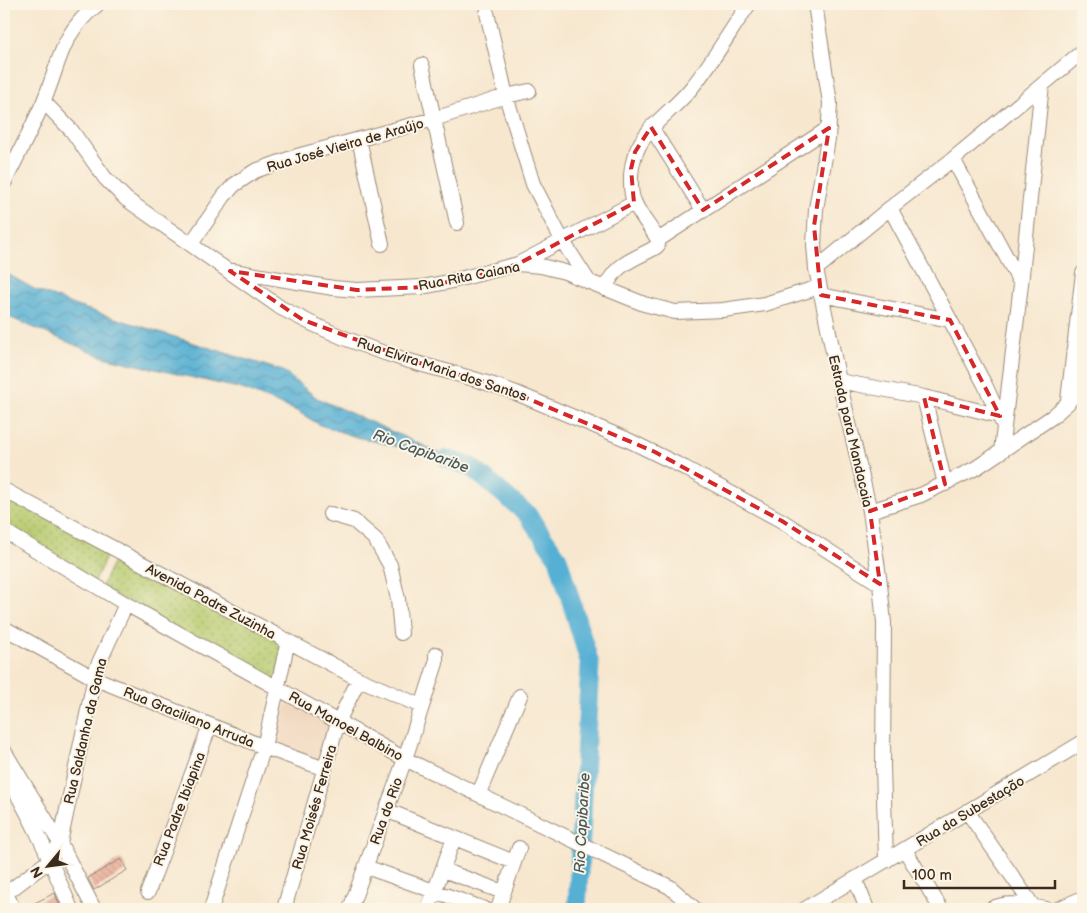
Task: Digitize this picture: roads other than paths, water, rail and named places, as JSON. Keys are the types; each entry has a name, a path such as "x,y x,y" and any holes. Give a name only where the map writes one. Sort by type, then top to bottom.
{"street":[{"path":"4,183 44,102 64,44 84,16 98,4"},
{"path":"605,289 608,280 624,263 658,245 658,240 634,203 632,194 632,169 635,152 642,138 693,87 749,4"},
{"name":"Estrada para Mandacaia","path":"815,4 829,90 829,128 816,209 814,245 820,291 870,511 880,584 884,623 883,767 886,861"},
{"path":"487,13 506,96 533,184 562,240 589,282"},
{"path":"816,269 890,208 953,160 1083,50"},
{"path":"422,66 457,223"},
{"path":"1001,452 1002,421 1021,284 1042,85"},
{"name":"Rua José Vieira de Araújo","path":"191,244 224,196 244,177 255,171 359,138 434,119 506,96 529,91"},
{"name":"Rua Elvira Maria dos Santos","path":"44,102 72,131 114,188 126,199 281,308 303,320 403,359 493,384 655,452 782,521 880,584"},
{"path":"651,127 703,210"},
{"path":"658,240 829,128"},
{"path":"359,138 382,244"},
{"path":"953,160 1021,284"},
{"path":"518,264 634,203"},
{"path":"890,208 1002,421"},
{"name":"Rua Rita Caiana","path":"230,271 332,288 357,290 414,287 448,282 518,264 554,269 660,309 675,312 693,312 765,304 820,291"},
{"path":"1068,403 1083,274"},
{"path":"820,291 950,320"},
{"path":"839,381 924,397 1002,421"},
{"path":"870,511 921,495 945,484 1001,452 1052,417 1068,403 1083,381"},
{"path":"924,397 945,484"},
{"name":"Avenida Padre Zuzinha","path":"4,490 359,679 421,706"},
{"path":"330,514 354,522 375,539 390,565 398,599 401,632"},
{"name":"Rua Manoel Balbino","path":"4,531 126,604 405,758 670,886 691,907"},
{"name":"Rua Saldanha da Gama","path":"50,860 60,843 94,678 104,650 126,604"},
{"name":"Rua Graciliano Arruda","path":"4,628 94,678 325,770"},
{"path":"211,909 264,747 288,641"},
{"name":"Rua do Rio","path":"350,909 405,758 436,664 436,654"},
{"name":"Rua Moisés Ferreira","path":"284,909 338,722 359,679"},
{"path":"479,793 520,696"},
{"name":"Rua Padre Ibiapina","path":"148,892 210,725"},
{"name":"Rua da Subestação","path":"805,909 1083,742"},
{"path":"4,751 60,843 94,909"},
{"path":"4,773 27,810 71,909"},
{"path":"386,810 514,862"},
{"path":"967,811 1038,908"},
{"path":"428,909 454,838"},
{"path":"498,909 519,848"},
{"path":"906,850 941,909"},
{"path":"13,909 5,892 50,860"},
{"path":"366,867 485,909"},
{"path":"442,870 503,892"},
{"path":"855,879 867,909"},
{"path":"1058,909 1083,898"},
{"path":"991,909 1013,905 1038,908"}],"water":[{"path":"4,272 36,290 80,307 283,371 317,398 471,467 408,449 356,437 320,425 297,411 242,389 103,357 4,315"}],"waterway":[{"name":"Rio Capibaribe","path":"447,459 471,467 527,514 558,558 590,664 577,909"}]}
